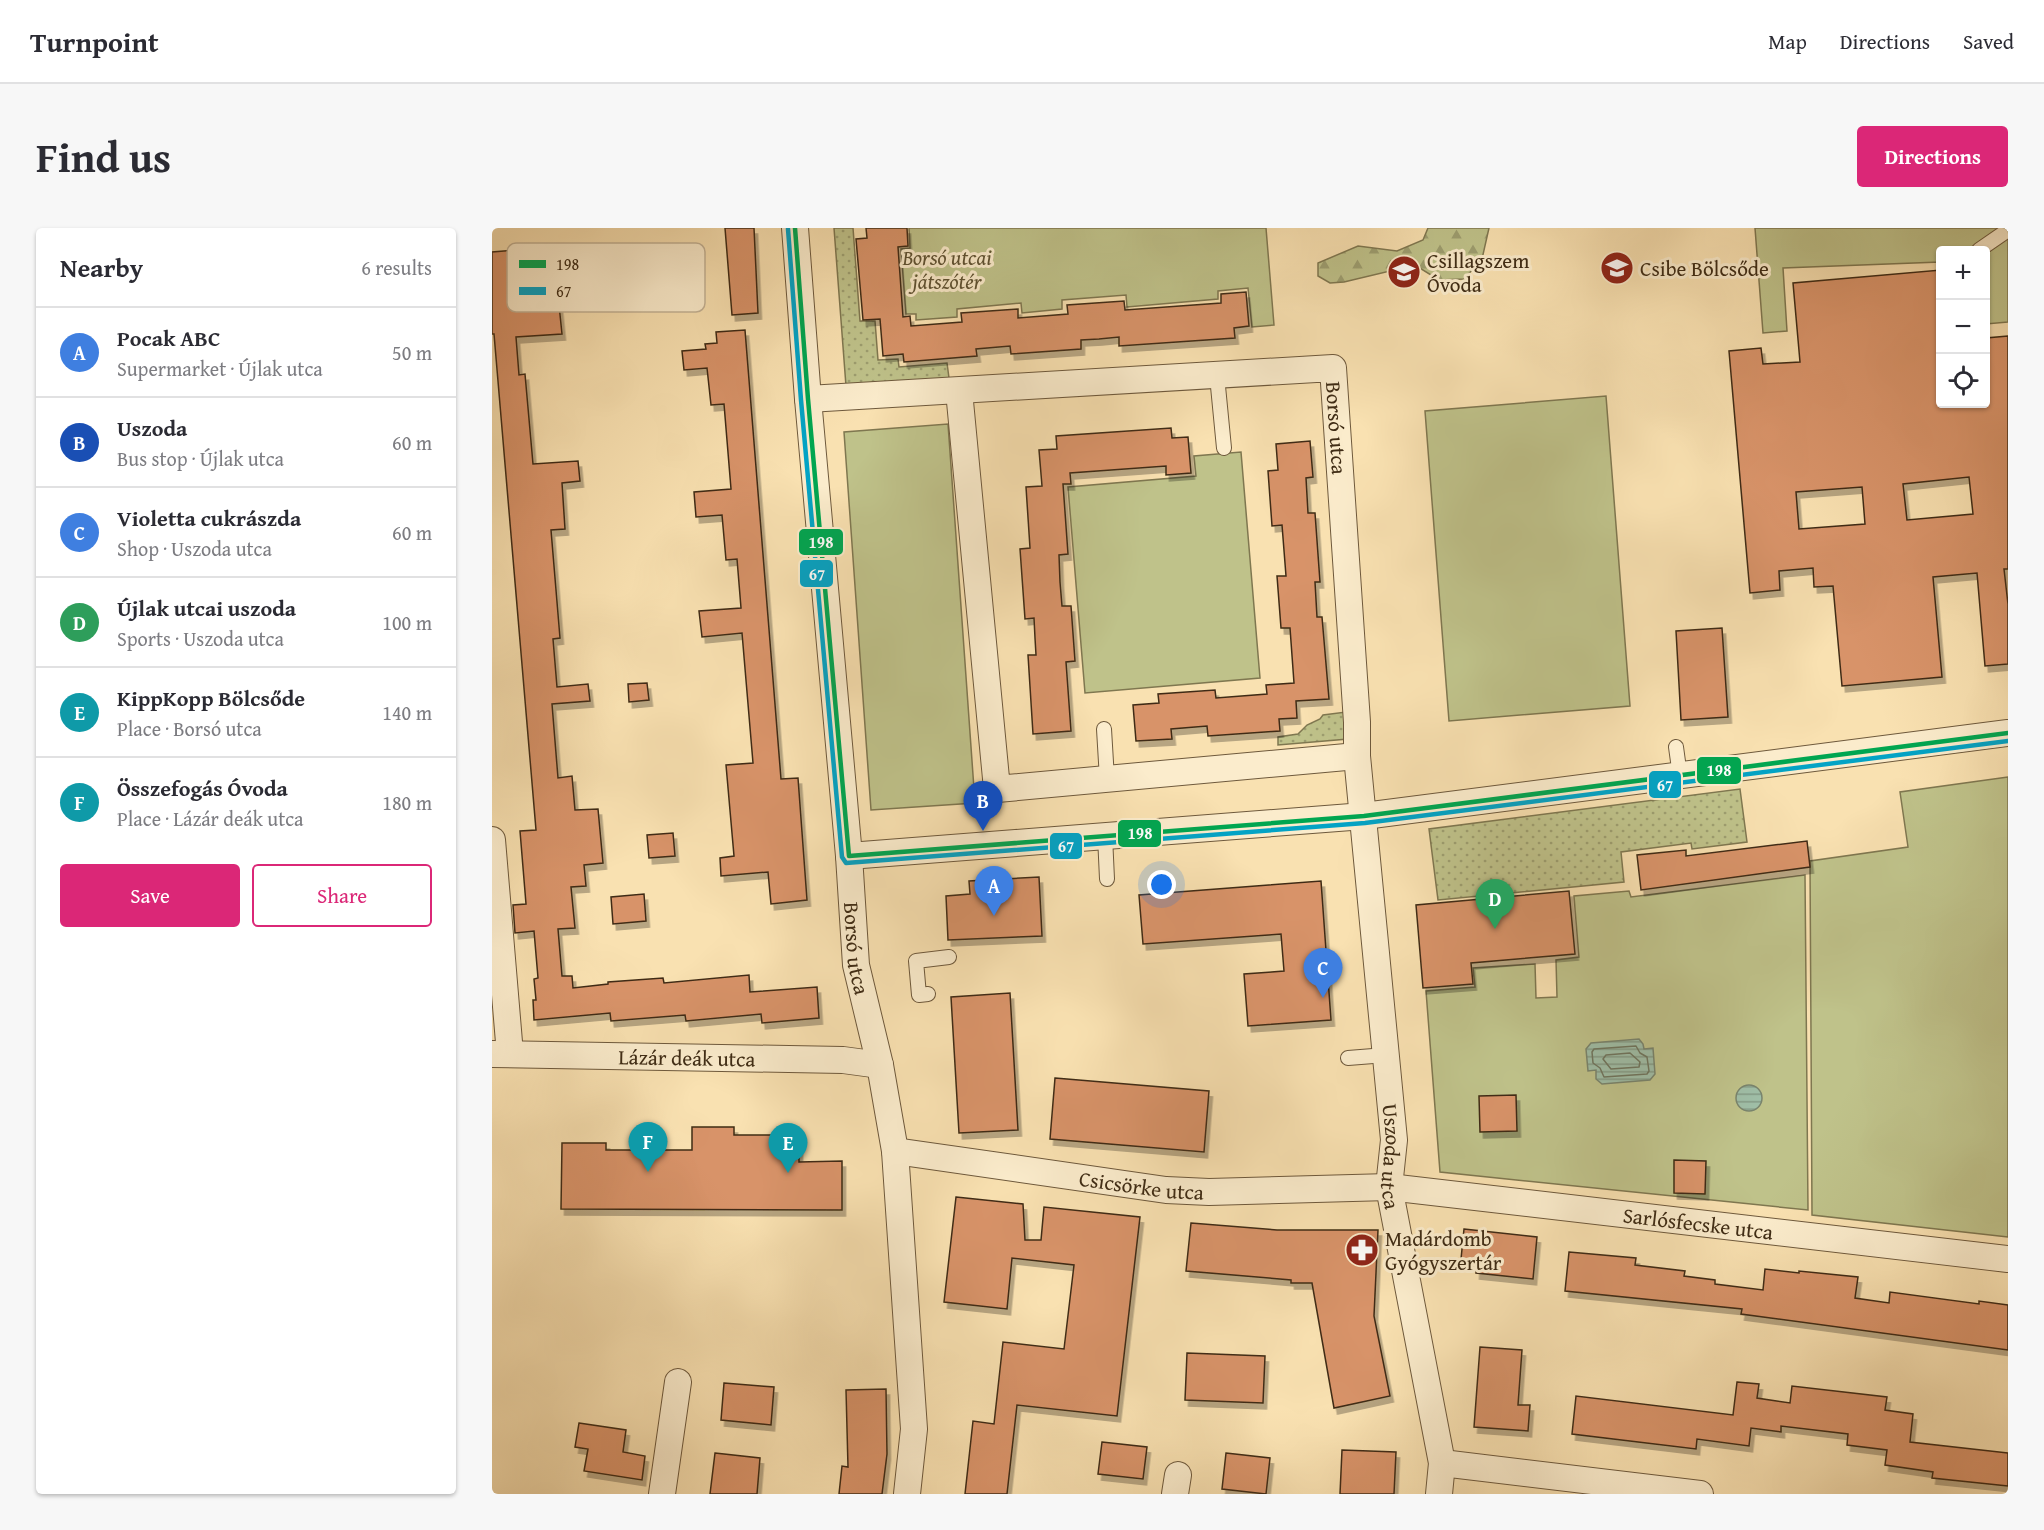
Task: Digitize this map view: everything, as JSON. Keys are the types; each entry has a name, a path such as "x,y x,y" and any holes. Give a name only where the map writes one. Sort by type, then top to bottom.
{"street":[{"name":"Borsó utca","path":"795,228 849,856 856,965 880,1065 895,1150 914,1429 907,1494"},
{"name":"Borsó utca","path":"808,399 1333,368 1357,722 1357,756 1364,816"},
{"path":"959,391 997,789 1357,756"},
{"path":"849,856 1364,816 2008,733"},
{"name":"Uszoda utca","path":"1364,816 1394,1140 1389,1187 1442,1463 1439,1494"},
{"path":"492,840 501,1054"},
{"name":"Lázár deák utca","path":"501,1054 843,1060 880,1065"},
{"name":"Csicsörke utca","path":"895,1150 1166,1190 1209,1184 1389,1187"},
{"name":"Sarlósfecske utca","path":"1389,1187 2008,1258"},
{"path":"662,1494 678,1382"},
{"path":"1442,1463 1700,1494"}],"lane":[{"path":"1984,246 2008,230"},
{"path":"1217,376 1224,448"},
{"path":"1104,729 1107,779"},
{"path":"1676,747 1680,776"},
{"path":"1105,836 1107,879"},
{"path":"928,994 919,995 916,961 949,957"},
{"path":"1348,1058 1386,1055"}],"green space":[{"path":"834,228 853,228 860,321 875,321 878,360 898,359 899,367 947,363 949,378 846,386"},
{"name":"Borsó utcai játszótér","path":"909,228 1266,228 1274,325 1252,327 1248,288 1218,291 1218,299 1127,307 1126,295 1062,300 1062,309 1022,313 1021,303 957,309 957,317 916,320 916,314 906,314 901,249 910,248"},
{"path":"1428,228 1489,228 1482,259 1464,279 1439,280 1415,265 1344,282 1330,283 1318,276 1318,263 1358,246 1397,251 1423,240"},
{"path":"1755,228 2008,228 2008,322 1990,324 1990,246 1936,246 1936,262 1783,268 1787,331 1763,333"},
{"path":"1606,396 1630,706 1449,721 1425,411"},
{"path":"948,424 975,803 871,810 844,432"},
{"path":"1241,452 1260,678 1085,693 1068,487 1196,476 1194,456"},
{"path":"1346,712 1348,739 1278,745 1278,737 1298,734 1323,715"},
{"path":"2008,777 2008,1237 1812,1215 1810,861 1908,847 1900,792"},
{"path":"1740,789 1747,842 1692,849 1691,843 1621,852 1624,882 1438,900 1429,829"},
{"path":"1805,875 1808,1210 1440,1172 1426,991 1475,987 1473,968 1535,964 1536,998 1557,997 1556,960 1579,957 1574,896 1629,891 1631,897"}],"water":[{"path":"1639,1039 1644,1049 1653,1048 1655,1074 1650,1080 1602,1084 1596,1079 1596,1070 1588,1071 1586,1049 1591,1043"},
{"path":"1749,1085 1758,1089 1762,1098 1758,1107 1749,1111 1740,1107 1736,1098 1740,1089"}],"building":[{"path":"725,228 754,228 758,313 732,315"},
{"path":"866,228 907,228 908,246 898,247 903,317 910,316 911,326 962,322 961,313 1018,309 1018,318 1068,314 1067,305 1124,301 1125,310 1221,303 1221,294 1246,292 1249,326 1234,328 1235,338 1119,346 1119,337 1081,340 1081,349 1011,354 1010,346 976,349 977,356 904,362 903,354 883,356 880,319 863,320 856,239 867,238"},
{"path":"507,251 507,312 560,312 562,334 516,337 519,375 525,374 533,464 578,461 580,481 562,483 565,529 551,530 560,638 553,639 557,687 588,684 590,701 552,704 558,778 572,776 575,810 598,809 603,863 584,865 586,886 571,887 575,928 558,929 562,976 572,976 573,988 608,984 608,982 663,978 664,983 749,975 750,992 817,987 819,1018 762,1023 761,1014 686,1021 685,1015 611,1021 610,1013 534,1020 533,1000 536,1000 534,979 538,978 534,931 515,933 513,905 526,904 520,831 536,830 494,334 492,334 492,252"},
{"path":"1936,270 1936,408 1990,408 1990,338 2008,336 2008,569 2004,569 2008,604 2008,664 1985,666 1977,573 1933,577 1942,677 1842,686 1833,586 1814,587 1813,568 1779,571 1780,590 1750,593 1729,351 1761,348 1763,364 1800,362 1793,283","holes":["1969,477 1973,514 1907,520 1903,484","1862,487 1865,524 1799,529 1796,492"]},
{"path":"745,330 781,779 798,778 807,900 771,904 768,872 721,876 720,858 734,856 726,765 753,763 742,633 702,637 699,611 741,608 737,559 726,560 722,515 696,517 694,492 731,489 724,404 711,405 707,368 684,370 682,351 706,349 705,344 717,343 716,332"},
{"path":"1171,428 1172,438 1188,437 1191,473 1166,475 1166,466 1070,473 1071,484 1063,484 1068,554 1059,555 1062,606 1071,606 1075,661 1066,662 1071,731 1033,734 1028,655 1036,655 1034,618 1025,619 1020,549 1030,548 1026,487 1042,486 1039,450 1057,449 1056,436"},
{"path":"1310,441 1313,477 1306,478 1308,513 1315,513 1320,582 1315,582 1317,617 1322,617 1329,699 1296,701 1297,718 1279,719 1280,731 1208,736 1207,726 1171,729 1172,739 1136,741 1133,705 1159,703 1158,694 1215,690 1216,698 1267,694 1266,685 1294,683 1290,628 1281,628 1277,576 1286,576 1282,525 1272,526 1268,471 1278,470 1276,444"},
{"path":"1722,628 1728,717 1681,720 1676,631"},
{"path":"647,683 649,700 629,702 628,684"},
{"path":"673,833 675,856 649,858 647,835"},
{"path":"1807,841 1810,867 1641,890 1637,855 1686,850 1686,856"},
{"path":"1039,877 1042,936 948,940 946,896 970,894 969,881"},
{"path":"1321,881 1331,1020 1248,1026 1244,974 1284,971 1281,934 1143,944 1139,895"},
{"path":"1569,891 1575,954 1471,963 1473,984 1423,988 1416,905"},
{"path":"644,894 646,921 613,924 611,897"},
{"path":"1010,993 1018,1130 959,1133 951,997"},
{"path":"1055,1078 1209,1091 1204,1152 1050,1139"},
{"path":"1516,1095 1517,1131 1480,1132 1479,1096"},
{"path":"692,1127 734,1127 734,1135 799,1135 799,1162 842,1161 842,1210 561,1209 562,1143 606,1143 606,1150 692,1150"},
{"path":"1674,1160 1706,1161 1705,1194 1674,1193"},
{"path":"956,1197 1023,1204 1025,1240 1041,1240 1044,1207 1140,1217 1117,1416 1017,1405 1007,1494 965,1494 973,1421 994,1424 1003,1342 1064,1349 1074,1265 1012,1258 1007,1309 944,1302"},
{"path":"1191,1223 1277,1230 1378,1230 1374,1316 1390,1396 1334,1408 1312,1283 1291,1283 1291,1280 1186,1271"},
{"path":"1464,1229 1537,1237 1533,1279 1476,1273 1477,1260 1461,1259"},
{"path":"1569,1252 1636,1258 1635,1265 1685,1271 1684,1276 1715,1280 1715,1284 1763,1290 1765,1269 1799,1273 1799,1271 1858,1277 1855,1298 1889,1303 1890,1292 1979,1304 1979,1301 2008,1305 2008,1350 1741,1314 1742,1309 1565,1291"},
{"path":"1480,1347 1522,1350 1518,1405 1530,1405 1528,1431 1474,1427"},
{"path":"1187,1353 1265,1356 1263,1403 1185,1400"},
{"path":"1737,1382 1759,1384 1757,1398 1790,1403 1792,1386 1887,1397 1885,1410 1913,1414 1910,1442 2008,1453 2008,1486 1932,1478 1933,1472 1885,1465 1887,1450 1847,1445 1848,1434 1781,1426 1781,1432 1751,1428 1749,1446 1697,1439 1696,1449 1572,1434 1576,1396 1733,1415"},
{"path":"724,1383 774,1387 771,1425 721,1420"},
{"path":"886,1389 887,1454 882,1494 839,1494 842,1466 848,1467 846,1390"},
{"path":"579,1423 626,1430 623,1452 645,1456 642,1480 584,1471 588,1449 575,1447"},
{"path":"1102,1442 1147,1447 1143,1479 1098,1474"},
{"path":"1342,1450 1396,1452 1394,1494 1340,1494"},
{"path":"715,1453 760,1458 757,1494 710,1494"},
{"path":"1226,1453 1270,1458 1266,1494 1222,1489"}],"transit line":[{"name":"198","path":"795,228 849,856"},
{"name":"67","path":"788,229 842,857 846,863 1365,823 2008,741"},
{"name":"198","path":"849,856 1364,816 2008,733"}],"place":[{"name":"Csibe Bölcsőde","path":"1617,268"},
{"name":"Csillagszem Óvoda","path":"1404,272"},
{"name":"Uszoda","path":"983,831"},
{"name":"Pocak ABC","path":"994,916"},
{"name":"Újlak utcai uszoda","path":"1495,929"},
{"name":"Violetta cukrászda","path":"1323,998"},
{"name":"Összefogás Óvoda","path":"648,1172"},
{"name":"KippKopp Bölcsőde","path":"788,1173"},
{"name":"Madárdomb Gyógyszertár","path":"1362,1250"}]}
